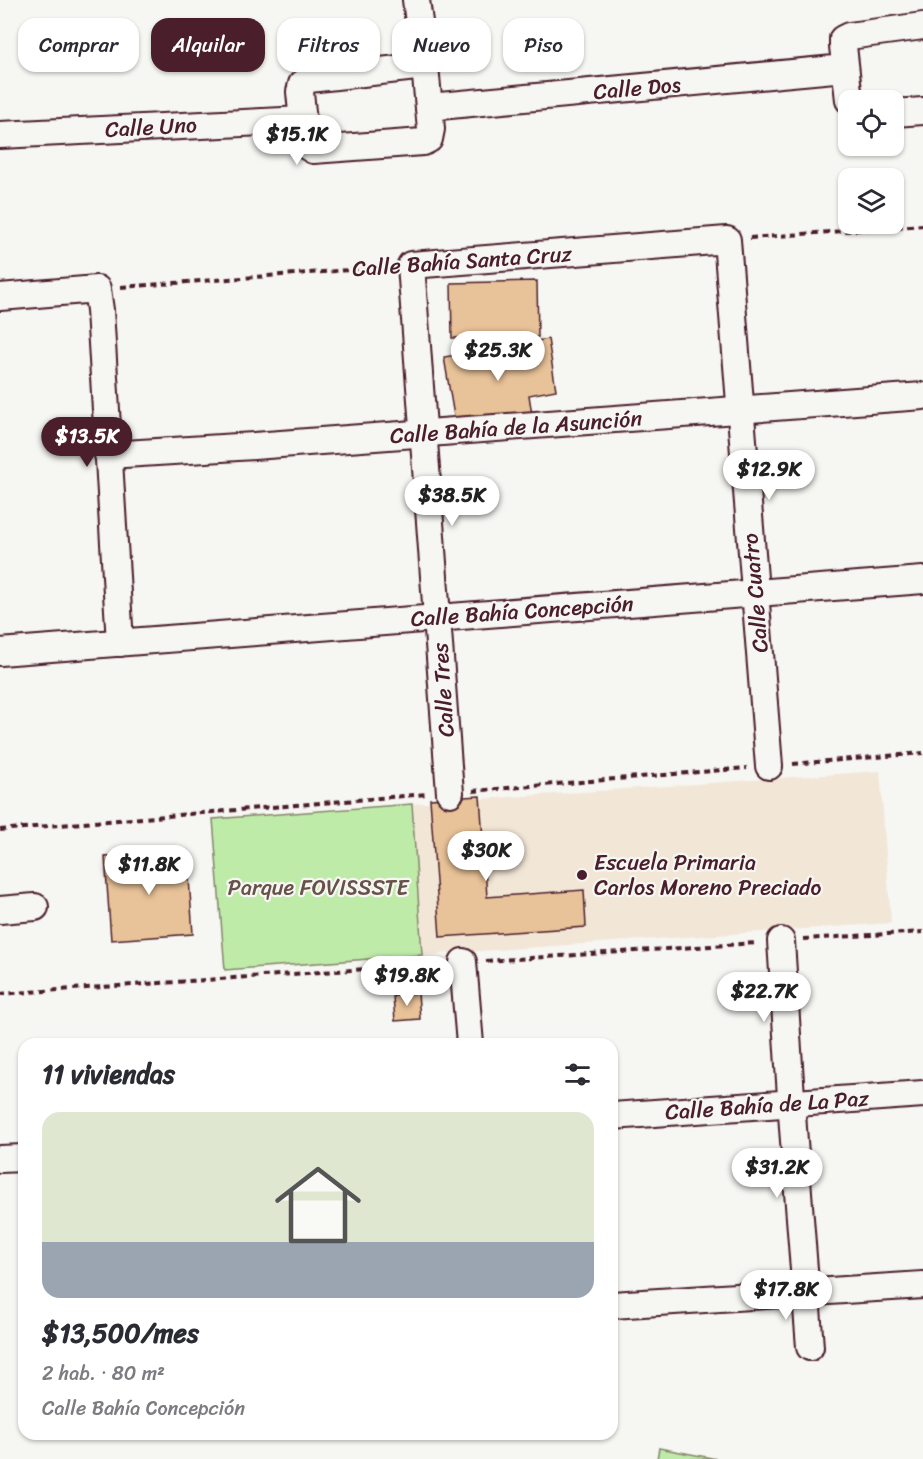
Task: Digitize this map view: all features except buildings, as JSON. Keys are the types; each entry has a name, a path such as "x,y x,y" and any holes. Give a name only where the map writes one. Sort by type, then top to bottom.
{"street":[{"path":"416,0 418,18"},
{"path":"848,90 843,39 849,36 923,26"},
{"name":"Calle Dos","path":"429,107 845,68"},
{"path":"392,70 309,79 302,84 300,92 305,142 308,147 313,150 371,147 423,142 429,139 431,129 426,72"},
{"path":"904,112 923,111"},
{"name":"Calle Uno","path":"0,135 303,120"},
{"name":"Calle Bahía Santa Cruz","path":"411,265 727,240"},
{"name":"Calle Cuatro","path":"727,240 769,766"},
{"name":"Calle Tres","path":"411,265 450,792"},
{"path":"0,297 97,289 120,643"},
{"name":"Calle Bahía de la Asunción","path":"108,455 923,396"},
{"name":"Calle Bahía Concepción","path":"0,652 923,580"},
{"path":"0,910 35,907"},
{"path":"781,941 810,1347"},
{"path":"463,962 469,1038"},
{"name":"Calle Bahía de La Paz","path":"618,1116 923,1094"},
{"path":"0,1159 18,1158"},
{"path":"618,1305 923,1285"}],"path":[{"path":"727,240 923,225"},
{"name":"Calle Bahía Santa Cruz","path":"97,289 411,265"}],"shaded area":[{"path":"880,771 891,923 422,955 412,804"}],"green space":[{"name":"Parque FOVISSSTE","path":"412,804 422,955 225,970 213,819"},
{"path":"659,1448 717,1459 657,1459"}],"place":[{"name":"Escuela Primaria Carlos Moreno Preciado","path":"582,875"}]}
